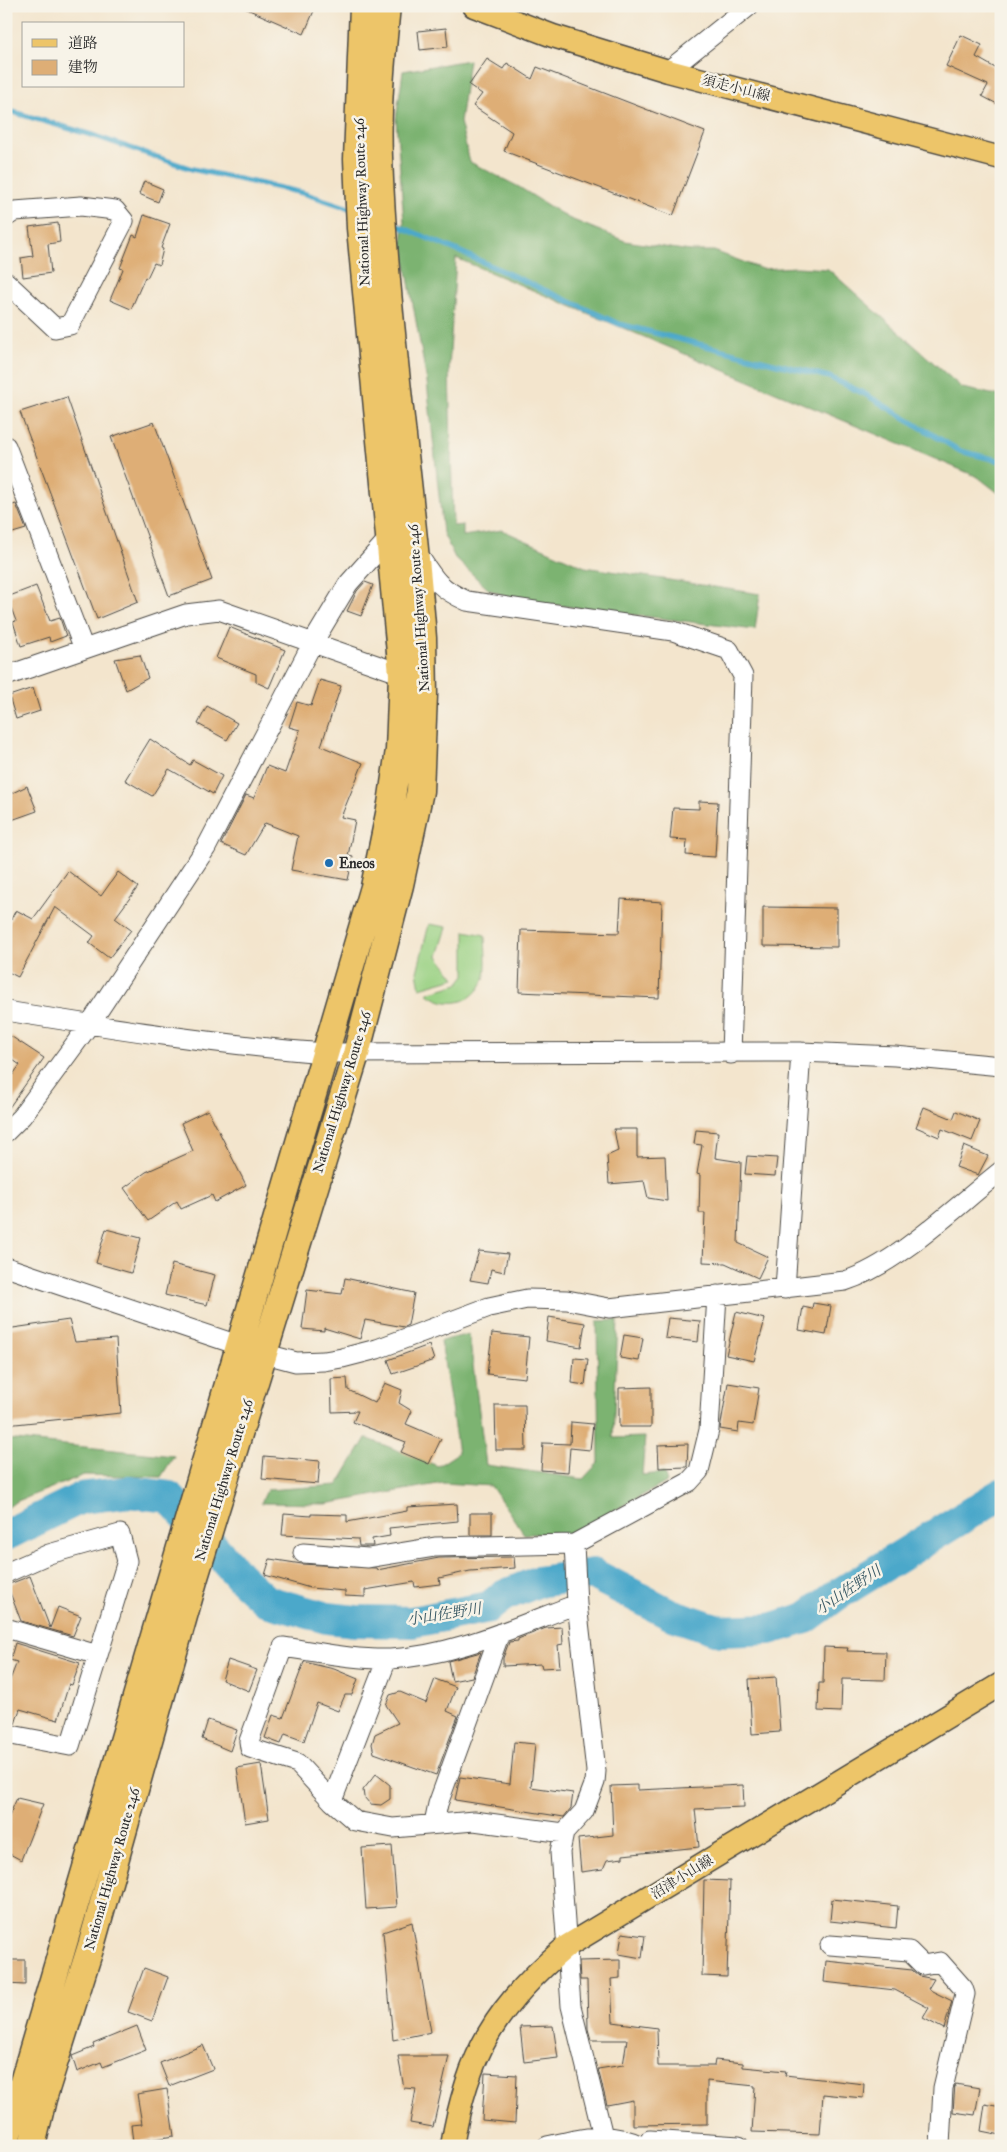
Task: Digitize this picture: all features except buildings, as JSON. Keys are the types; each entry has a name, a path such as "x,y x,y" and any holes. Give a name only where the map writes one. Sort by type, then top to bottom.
{"highway":[{"name":"National Highway Route 246","path":"32,2146 43,2099 91,1946 195,1577 218,1461 251,1349 326,1053 374,886 391,804 399,750 402,674 390,537 368,158 363,6"},
{"name":"National Highway Route 246","path":"368,158 381,85 387,6"},
{"name":"National Highway Route 246","path":"251,1349 356,1054 400,885 420,791 424,667 417,553 372,228"},
{"name":"National Highway Route 246","path":"6,2140 176,1557 218,1461"}],"main road":[{"name":"須走小山線","path":"474,6 552,36 668,71 1001,158"},
{"name":"沼津小山線","path":"452,2146 470,2068 488,2030 510,2000 535,1973 567,1946 1001,1684"}],"street":[{"path":"668,71 749,6"},
{"path":"6,217 15,211 81,206 115,210 124,221 70,325 55,328 6,282"},
{"path":"6,446 84,649"},
{"path":"6,1132 22,1116 89,1025 206,848 312,644 348,584 390,537"},
{"path":"417,553 438,584 447,592 467,601 673,631 729,650 743,676 731,1054"},
{"path":"6,676 186,614 219,610 402,674"},
{"path":"6,1011 89,1025 326,1053 731,1054 801,1052 895,1056 1001,1066"},
{"path":"785,1289 801,1052"},
{"path":"6,1268 251,1349 296,1362 313,1362 342,1358 378,1349 489,1307 527,1299 567,1300 609,1308 717,1294 785,1289 845,1281 865,1275 894,1256 1001,1171"},
{"path":"303,1553 368,1558 435,1547 514,1543 574,1547 689,1482 698,1471 710,1430 717,1294"},
{"path":"6,1573 49,1554 120,1534 127,1561 70,1746 6,1734"},
{"path":"574,1547 576,1599 596,1771 595,1782 584,1811 564,1833 560,1852 571,2006 603,2136"},
{"path":"564,1833 474,1821 393,1828 355,1820 332,1801 297,1763 250,1748 249,1741 283,1648 387,1659 427,1655 500,1632 576,1599"},
{"path":"6,1628 98,1655"},
{"path":"434,1823 438,1804 500,1632"},
{"path":"332,1801 387,1659"},
{"path":"830,1945 908,1951 924,1965 940,1962 963,1988 964,1994 943,2088 940,2146"},
{"path":"547,2146 603,2136 617,2136 642,2146"},
{"path":"647,2146 650,2140 739,2146"}],"green space":[{"path":"469,60 460,122 470,162 519,187 568,218 625,241 690,251 714,251 762,269 797,267 828,269 962,388 1001,396 1001,495 978,477 456,258 449,368 453,526 463,525 463,536 502,530 585,567 760,594 755,630 515,600 488,589 455,558 443,533 427,382 402,244 404,222 396,119 403,71"},
{"path":"429,924 447,927 438,956 455,978 420,988 417,972"},
{"path":"465,931 485,935 486,963 484,979 474,994 467,999 451,1002 434,998 427,993 458,984 465,975"},
{"path":"618,1320 613,1438 645,1437 642,1475 664,1473 667,1482 571,1534 524,1534 491,1486 443,1483 326,1504 261,1503 267,1490 338,1485 366,1438 438,1466 458,1453 441,1341 469,1334 486,1465 583,1479 599,1462 597,1321"},
{"path":"6,1439 174,1456 161,1477 84,1475 15,1502 6,1509"}],"waterway":[{"path":"6,110 95,136 192,169 303,193 352,209"},
{"path":"389,222 456,250 619,324 829,377 865,394 960,451 1001,461"},
{"name":"小山佐野川","path":"6,1535 81,1498 129,1492 169,1497 240,1577 266,1601 327,1618 356,1621 412,1622 489,1607 503,1596 537,1582 593,1574 670,1614 721,1631 770,1629 806,1618 837,1595 1001,1494"}],"place":[{"name":"Eneos","path":"329,863"}]}
